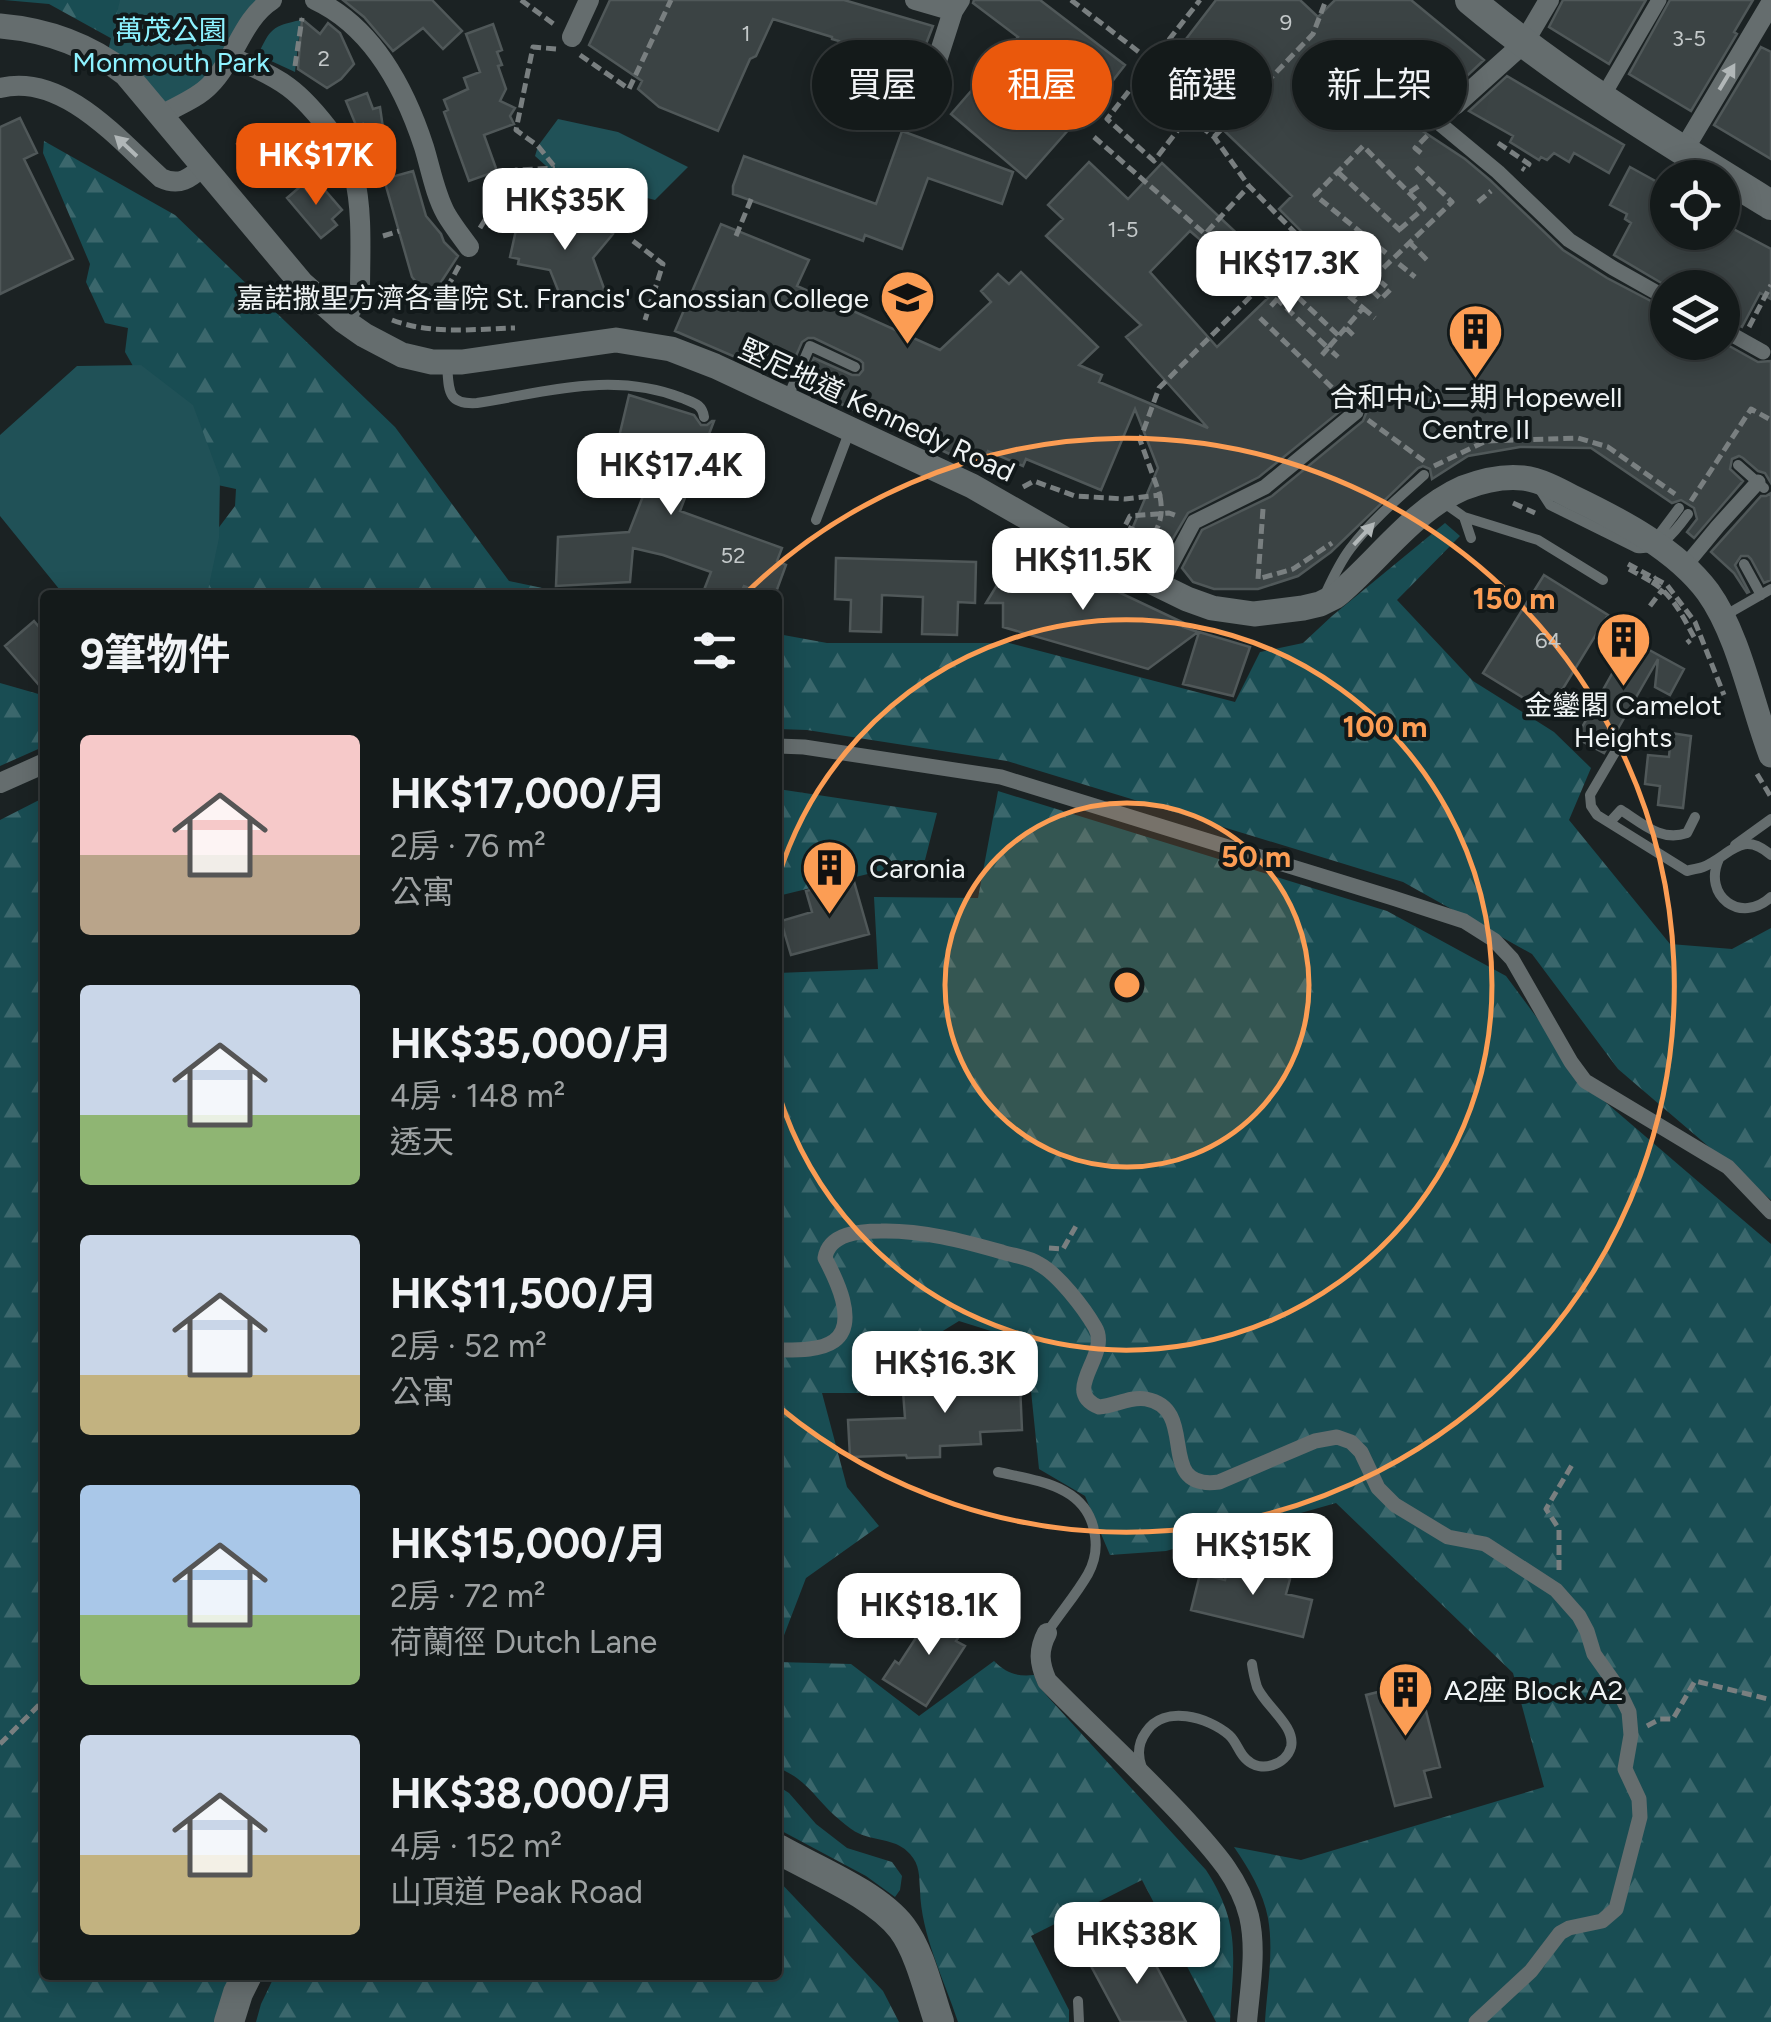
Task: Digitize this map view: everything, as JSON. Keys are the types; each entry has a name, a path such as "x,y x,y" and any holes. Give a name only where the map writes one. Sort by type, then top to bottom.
{"main road":[{"path":"1470,0 1523,44 1602,98 1771,204"},
{"path":"782,1851 856,1892 901,1926 939,2022"},
{"path":"229,2022 244,1980"}],"street":[{"path":"161,115 205,90 221,73 254,16 272,0"},
{"path":"315,0 351,23 390,71 413,118 441,204 469,246"},
{"path":"575,45 589,0"},
{"path":"914,0 957,6 945,40"},
{"path":"1467,94 1523,44 1549,0"},
{"path":"1602,98 1659,0"},
{"path":"1683,151 1762,38 1771,3"},
{"name":"堅尼地道 Kennedy Road","path":"0,26 50,35 91,50 126,74 302,284 348,315 364,335 402,355 447,363 630,340 671,349 972,486 1068,540 1212,608 1286,612 1320,604 1343,590 1440,500 1489,481 1534,480 1616,518 1686,566 1723,617 1769,744"},
{"path":"230,57 292,88 319,116 348,158 358,191 360,291 348,315"},
{"path":"0,88 26,86 74,102 167,181 185,181 204,166"},
{"path":"1446,130 1511,184 1568,240 1650,289"},
{"path":"1742,340 1763,352"},
{"path":"1160,586 1194,522 1265,487 1356,412"},
{"path":"1686,566 1718,526 1761,485"},
{"path":"782,746 1001,777 1464,921 1501,946 1518,967 1585,1081 1728,1167 1771,1212"},
{"path":"0,783 40,765"},
{"path":"782,1350 825,1345 840,1334 844,1318 842,1296 825,1258 828,1246 839,1238 876,1231 922,1234 1039,1264 1060,1282 1098,1331 1100,1346 1085,1381 1088,1400 1099,1407 1138,1398 1158,1404 1174,1422 1182,1466 1190,1478 1203,1483 1220,1482 1315,1442 1342,1438 1358,1448 1378,1488 1395,1505 1448,1537 1485,1544 1550,1585 1583,1624 1597,1659 1626,1703 1631,1735 1625,1770 1638,1799 1640,1817 1616,1909 1602,1921 1560,1932 1532,1970 1476,2022"},
{"path":"1046,1632 1039,1654 1046,1680 1147,1778 1229,1870 1251,1927 1247,2022"}],"lane":[{"path":"786,400 810,346 855,367"},
{"path":"447,363 450,392 461,403 622,384 653,388 697,404 704,416"},
{"path":"816,520 851,429"},
{"path":"1738,466 1761,485"},
{"path":"1320,604 1350,549 1424,476"},
{"path":"1534,480 1550,506 1625,544 1649,549 1669,538 1684,511 1652,543 1608,530"},
{"path":"1440,500 1464,518 1538,540 1603,580"},
{"path":"1464,518 1471,538"},
{"path":"1723,617 1766,592 1744,564"},
{"path":"1617,749 1590,795 1597,815 1686,871 1705,866 1742,844 1754,844 1771,855"},
{"path":"1610,822 1621,810 1662,836 1672,837 1687,833 1695,817"},
{"path":"1771,819 1723,854 1714,875 1720,895 1733,906 1753,908 1771,898"},
{"path":"998,1472 1046,1482 1070,1492 1084,1506 1094,1529 1094,1558 1089,1572 1046,1632"},
{"path":"1147,1778 1138,1760 1140,1741 1150,1724 1168,1716 1212,1722 1232,1738 1246,1760 1258,1766 1274,1766 1284,1760 1291,1748 1291,1735 1257,1686 1252,1664"},
{"path":"1078,2001 1079,2022"}],"path":[{"path":"575,45 628,88 671,0"},
{"path":"1072,0 1132,46"},
{"path":"1172,40 1170,38 1200,0"},
{"path":"1214,138 1313,34 1326,0"},
{"path":"292,88 302,18"},
{"path":"546,49 533,46 516,130 606,212 608,208 631,226 627,232"},
{"path":"1132,87 1107,119 1154,161 1178,130"},
{"path":"1204,130 1249,186 1312,251 1331,251 1381,300 1390,290"},
{"path":"1421,153 1415,148 1428,135"},
{"path":"1094,137 1205,234 1249,186"},
{"path":"1489,138 1529,164 1525,170 1520,166"},
{"path":"1338,173 1401,232 1424,208 1363,146 1315,195 1386,252"},
{"path":"1350,298 1452,202 1416,167"},
{"path":"516,170 555,168"},
{"path":"1410,192 1422,184"},
{"path":"736,236 752,197"},
{"path":"633,241 663,264 643,328"},
{"path":"1409,242 1430,264"},
{"path":"1271,306 1297,277 1312,251"},
{"path":"1305,260 1375,318"},
{"path":"1169,513 1130,516 1125,526 1152,538 1162,519 1160,495 1140,440 1159,388 1281,266 1305,260"},
{"path":"1399,264 1415,277"},
{"path":"1381,282 1396,296"},
{"path":"1742,340 1771,285"},
{"path":"1288,287 1339,336"},
{"path":"1277,298 1338,357"},
{"path":"1322,355 1363,308"},
{"path":"348,315 414,328 521,327"},
{"path":"1260,318 1356,412 1432,466 1486,441 1595,441 1704,511"},
{"path":"1346,328 1356,338"},
{"path":"1766,430 1771,422"},
{"path":"1503,427 1505,440"},
{"path":"1034,481 1075,496 1160,495"},
{"path":"1265,487 1258,579 1293,569 1341,534"},
{"name":"堅尼地道 Kennedy Road","path":"1016,490 1027,495"},
{"path":"1614,556 1665,587 1695,622"},
{"path":"1652,582 1665,587 1678,608 1694,638 1686,643"},
{"path":"1650,606 1665,587"},
{"path":"1039,1264 1050,1247 1064,1249 1076,1226"},
{"path":"1550,1585 1559,1572 1559,1529 1546,1509 1572,1465"},
{"path":"1631,1735 1660,1719 1673,1719 1694,1681 1768,1699"},
{"path":"0,1744 40,1705"}],"green space":[{"path":"4,0 262,0 116,41 49,4"},
{"name":"萬茂公園 Monmouth Park","path":"120,0 265,0 215,71 193,90 162,105 108,51"},
{"path":"301,20 295,72 258,55 273,30"},
{"path":"558,119 618,132 688,167 655,200 556,175 535,156"},
{"path":"44,141 175,215 395,427 509,581 552,590 172,590 235,506 236,489 213,484 161,415 125,352 128,328 105,323 86,282 90,264 43,153"},
{"path":"141,365 193,405 220,478 219,538 208,590 60,590 0,516 0,435 77,366"},
{"path":"1445,523 1460,536 1397,600 1473,681 1554,732 1591,768 1569,820 1670,944 1732,949 1771,928 1771,1200 1618,1069 1532,954 1403,882 1007,761 782,729 782,635 827,643 1009,643 1235,702 1260,652 1303,643"},
{"path":"0,683 40,694 40,748 0,766"},
{"path":"782,790 937,813 925,860 782,895"},
{"path":"998,791 1387,911 1506,976 1589,1088 1771,1244 1771,2022 1265,2022 1270,1957 1268,1918 1255,1881 1234,1847 1301,1860 1544,1787 1513,1673 1336,1503 1166,1551 1110,1555 1085,1496 1039,1469 1026,1342 959,1321 894,1361 892,1393 822,1393 847,1487 879,1526 806,1578 782,1641 782,973 878,969 874,897 978,898"},
{"path":"40,800 40,1980 231,1980 217,2022 0,2022 0,820"},
{"path":"994,1661 1012,1673 1034,1675 1048,1697 1206,1870 1225,1908 1233,1943 1230,2022 1216,2022 1142,1880 1031,1936 1069,2010 1069,2022 958,2022 929,1940 913,1858 899,1846 852,1830 805,1785 782,1770 782,1662 851,1664 919,1716"},
{"path":"782,1789 816,1824 847,1848 892,1862 902,1876 900,1890 895,1897 866,1876 782,1831"},
{"path":"782,1884 883,1991 899,2022 256,2022 273,1980 782,1980"}],"building":[{"path":"343,0 432,0 462,31 443,49 423,28 393,51 364,17"},
{"path":"610,0 844,0 933,26 928,40 836,40 773,19 756,56 750,59 718,131 659,107 638,89 642,81 589,45"},
{"path":"1040,0 1092,40 1015,40 1018,37 973,3"},
{"path":"1216,0 1300,0 1318,17 1335,0 1411,0 1460,40 1292,40 1292,130 1421,130 1490,180 1563,250 1650,301 1650,360 1740,360 1740,352 1758,362 1771,361 1771,483 1765,473 1743,458 1732,459 1730,469 1743,481 1694,538 1687,532 1697,519 1694,508 1681,500 1672,503 1591,448 1520,447 1468,456 1432,479 1430,469 1418,468 1331,552 1298,576 1258,589 1214,589 1193,582 1182,568 1202,530 1272,496 1363,421 1367,411 1364,404 1350,403 1259,477 1188,513 1162,557 1127,541 1158,468 1135,409 1101,490 1026,459 1023,466 988,451 980,468 802,386 814,358 852,375 863,370 860,360 814,338 802,342 786,379 675,331 721,224 809,260 797,286 940,350 991,302 981,291 998,274 1009,284 1021,272 1098,347 1079,365 1102,375 1099,382 1208,428 1126,337 1141,325 1046,236 1063,219 1048,205 1089,162 1128,199 1162,163 1296,289 1327,257 1279,209 1292,196 1223,130 1272,130 1272,40 1187,40","holes":["1190,231 1268,298 1217,347 1150,272"]},
{"path":"1563,0 1646,0 1609,64 1549,27"},
{"path":"1670,0 1753,0 1691,111 1629,74"},
{"path":"302,19 320,34 328,23 340,33 354,64 327,88 298,69"},
{"path":"493,24 502,50 497,52 502,65 498,66 506,89 500,101 515,108 510,116 514,124 484,135 497,171 469,181 444,112 448,110 444,100 468,89 464,78 480,72 466,34"},
{"path":"1467,46 1484,60 1467,76"},
{"path":"1761,47 1771,52 1771,159 1714,125"},
{"path":"1112,55 1125,65 1112,82"},
{"path":"1507,76 1624,145 1609,173 1574,153 1569,162 1554,153 1547,160 1539,160 1510,142 1513,136 1469,111"},
{"path":"972,90 972,130 1068,130 1026,178 952,113"},
{"path":"367,93 373,109 380,107 383,128 368,134 363,124 358,130 346,101"},
{"path":"20,118 37,153 24,159 73,259 0,294 0,127"},
{"path":"253,131 274,155 258,169 237,144"},
{"path":"902,131 1013,172 1002,204 928,178 902,249 865,235 863,241 733,194 744,156 876,204"},
{"path":"1630,167 1650,178 1650,250 1740,250 1740,233 1771,249 1771,299 1760,293 1742,327 1740,270 1650,270 1650,276 1614,255 1631,223 1625,219 1627,214 1610,205"},
{"path":"413,171 426,216 458,256 430,299 412,277 384,179"},
{"path":"318,182 342,210 332,219 337,225 321,238 287,198 302,185 307,191"},
{"path":"575,202 613,234 593,258 606,294 573,306 569,297 562,300 550,270 518,264 519,259 510,257 518,221 553,228"},
{"path":"629,395 694,415 701,425 714,421 680,511 782,548 777,561 786,565 777,590 744,586 742,590 704,590 711,572 633,548 630,582 556,586 558,537 629,532 661,450 619,437"},
{"path":"1771,493 1771,580 1764,583 1751,559 1741,556 1735,565 1747,593 1734,573 1711,552 1761,496"},
{"path":"1021,546 1198,632 1148,669 1003,627 1003,603 986,603"},
{"path":"836,558 976,562 975,603 958,602 957,635 922,634 923,597 882,595 881,632 850,631 851,600 835,599"},
{"path":"1544,575 1608,615 1548,713 1483,673"},
{"path":"34,621 40,628 40,686 5,646"},
{"path":"1199,632 1250,647 1233,696 1183,684"},
{"name":"金鑾閣 Camelot Heights","path":"1631,640 1684,669 1670,695 1655,687 1658,659 1604,753 1576,738"},
{"path":"1671,733 1691,736 1683,808 1658,805 1660,786 1645,784 1648,755 1669,757"},
{"name":"Caronia","path":"853,878 869,934 791,955 782,921 812,912 806,891"},
{"path":"1019,1362 1022,1430 980,1432 981,1444 940,1446 940,1457 850,1457 848,1420 905,1418 903,1391 944,1389 944,1378 986,1376 986,1364"},
{"path":"1251,1561 1272,1566 1290,1579 1286,1594 1312,1600 1303,1637 1191,1610 1200,1574 1225,1580 1229,1564"},
{"path":"947,1609 968,1623 956,1641 965,1646 926,1706 883,1679 895,1661 899,1664 932,1613 941,1619"},
{"name":"A2座 Block A2","path":"1402,1686 1409,1711 1425,1707 1440,1767 1424,1771 1431,1797 1395,1806 1366,1695"},
{"path":"1142,1939 1186,2022 1121,2022 1091,1966"}],"place":[{"name":"嘉諾撒聖方濟各書院 St. Francis' Canossian College","path":"908,347"},
{"name":"合和中心二期 Hopewell Centre II","path":"1476,380"},
{"name":"金鑾閣 Camelot Heights","path":"1623,688"},
{"name":"Caronia","path":"830,917"},
{"name":"A2座 Block A2","path":"1405,1739"}]}
